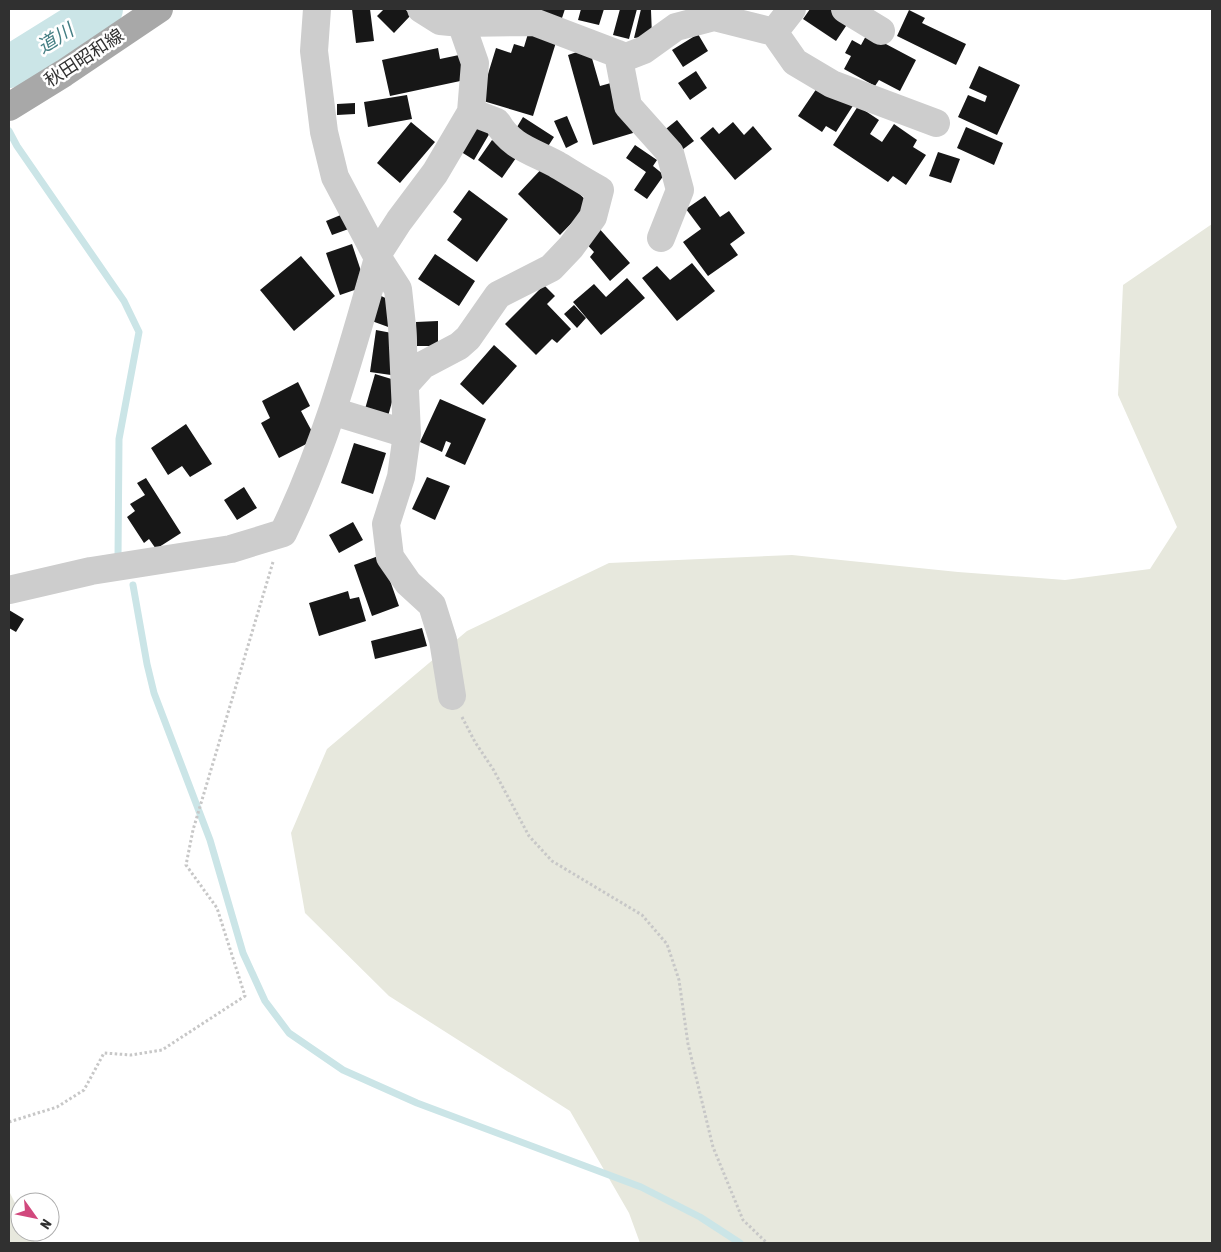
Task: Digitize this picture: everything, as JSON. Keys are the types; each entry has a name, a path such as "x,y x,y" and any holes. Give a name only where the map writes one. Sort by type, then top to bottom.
{"main road":[{"name":"秋田昭和線","path":"9,106 64,73 159,9"}],"street":[{"path":"317,9 314,51 324,132 335,177 377,257 398,289 408,434 401,477 386,524 390,557 408,583 432,604 443,640 452,696"},
{"path":"420,9 440,21 461,23 534,22 626,57 644,50 676,27 714,17 774,32 795,62 832,84 936,123"},
{"path":"774,32 792,9"},
{"path":"845,9 881,31"},
{"path":"9,590 91,571 231,549 282,533 302,493 340,390 377,257 399,221 435,173 472,112 475,63 461,23"},
{"path":"618,54 628,106 670,153 680,190 661,238"},
{"path":"405,385 423,365 459,346 468,338 498,295 551,268 571,247 593,217 600,190 555,164 520,147 503,133 497,122 472,112"},
{"path":"332,411 408,434"}],"path":[{"path":"9,1122 57,1107 84,1090 104,1053 131,1056 162,1050 245,996 217,908 186,865 193,830 282,533"},
{"path":"452,696 475,742 494,769 529,836 552,861 642,915 667,944 679,980 688,1044 713,1147 743,1220 767,1243"}],"shaded area":[{"path":"1212,224 1212,1243 640,1243 629,1213 570,1111 389,996 305,913 291,833 327,749 467,631 609,563 792,555 958,572 1065,580 1150,569 1177,527 1118,395 1123,285"},
{"path":"9,1191 10,1242 35,1243 9,1243"}],"building":[{"path":"352,9 370,9 374,41 356,43"},
{"path":"384,9 405,9 411,15 394,33 377,16"},
{"path":"541,9 565,9 561,21 539,14"},
{"path":"581,9 604,9 599,25 578,20"},
{"path":"620,9 637,9 629,39 613,35"},
{"path":"641,9 651,10 652,36 634,38"},
{"path":"810,9 833,9 850,20 836,41 803,19"},
{"path":"909,10 925,18 922,23 966,44 956,65 897,36"},
{"path":"530,27 558,36 533,116 480,100 496,48 511,53 514,44 524,47"},
{"path":"698,34 708,51 683,67 672,50"},
{"path":"867,34 916,60 900,91 879,80 875,86 844,69 851,56 845,53 852,40 861,45"},
{"path":"438,48 440,59 459,55 465,80 390,96 382,60"},
{"path":"589,48 600,86 618,81 633,133 593,145 568,55"},
{"path":"979,66 1020,85 997,135 958,117 968,95 985,102 987,96 969,88"},
{"path":"696,71 707,88 690,100 678,83"},
{"path":"817,88 856,101 836,132 826,126 822,132 798,116"},
{"path":"407,95 412,119 368,127 364,102"},
{"path":"355,103 355,114 337,115 337,104"},
{"path":"858,106 879,120 870,134 882,142 894,124 917,140 913,147 926,155 906,185 893,176 888,182 833,145"},
{"path":"567,116 578,142 566,148 554,121"},
{"path":"523,117 554,137 545,151 514,132"},
{"path":"473,120 491,131 474,160 455,148"},
{"path":"677,120 694,141 678,153 662,132"},
{"path":"411,122 435,142 400,183 377,163"},
{"path":"733,122 744,135 753,126 772,149 735,180 700,138 713,127 719,134"},
{"path":"966,127 1003,143 994,165 957,148"},
{"path":"492,140 516,158 502,178 478,160"},
{"path":"635,145 657,160 653,166 664,175 647,199 634,190 646,172 626,158"},
{"path":"938,152 960,159 951,183 929,176"},
{"path":"547,163 590,204 560,235 518,194"},
{"path":"469,190 508,219 477,262 447,240 462,219 453,212"},
{"path":"705,196 720,217 729,211 745,233 730,244 738,255 708,276 683,242 701,229 686,209"},
{"path":"348,212 354,227 332,235 326,221"},
{"path":"597,226 630,263 610,281 590,257 594,252 582,239"},
{"path":"352,244 366,286 340,295 326,253"},
{"path":"435,254 475,281 459,306 418,279"},
{"path":"301,256 335,296 294,331 260,290"},
{"path":"692,263 715,291 677,321 642,278 657,266 670,280"},
{"path":"627,278 645,298 601,335 573,302 594,284 606,297"},
{"path":"544,285 555,296 547,304 571,329 557,343 552,339 536,355 505,324"},
{"path":"379,295 394,302 391,328 369,320"},
{"path":"574,305 586,318 577,328 564,314"},
{"path":"438,321 438,346 417,346 416,322"},
{"path":"376,330 397,334 391,375 370,372"},
{"path":"494,345 517,366 483,405 460,384"},
{"path":"375,374 398,381 388,416 365,409"},
{"path":"298,382 310,406 301,411 316,439 279,458 261,423 270,418 262,401"},
{"path":"440,399 486,419 465,465 445,456 451,443 446,441 442,452 420,442"},
{"path":"186,424 212,464 190,477 182,466 168,475 151,448"},
{"path":"354,443 386,453 373,494 341,483"},
{"path":"427,477 450,486 435,520 412,509"},
{"path":"146,478 181,533 156,549 149,539 144,543 127,517 135,511 130,504 145,495 137,483"},
{"path":"244,487 257,508 237,520 224,500"},
{"path":"353,522 363,540 339,553 329,535"},
{"path":"381,555 399,606 372,616 354,565"},
{"path":"348,591 350,599 359,597 366,621 319,636 309,603"},
{"path":"9,610 24,619 16,632 9,628"},
{"path":"422,628 427,646 375,659 371,641"}],"waterway":[{"name":"道川","path":"9,67 102,9"},
{"path":"9,131 17,146 124,301 139,332 119,439 118,558"},
{"path":"133,585 154,693 210,840 243,953 265,1001 289,1033 343,1070 417,1103 641,1187 700,1217 740,1243"}]}
